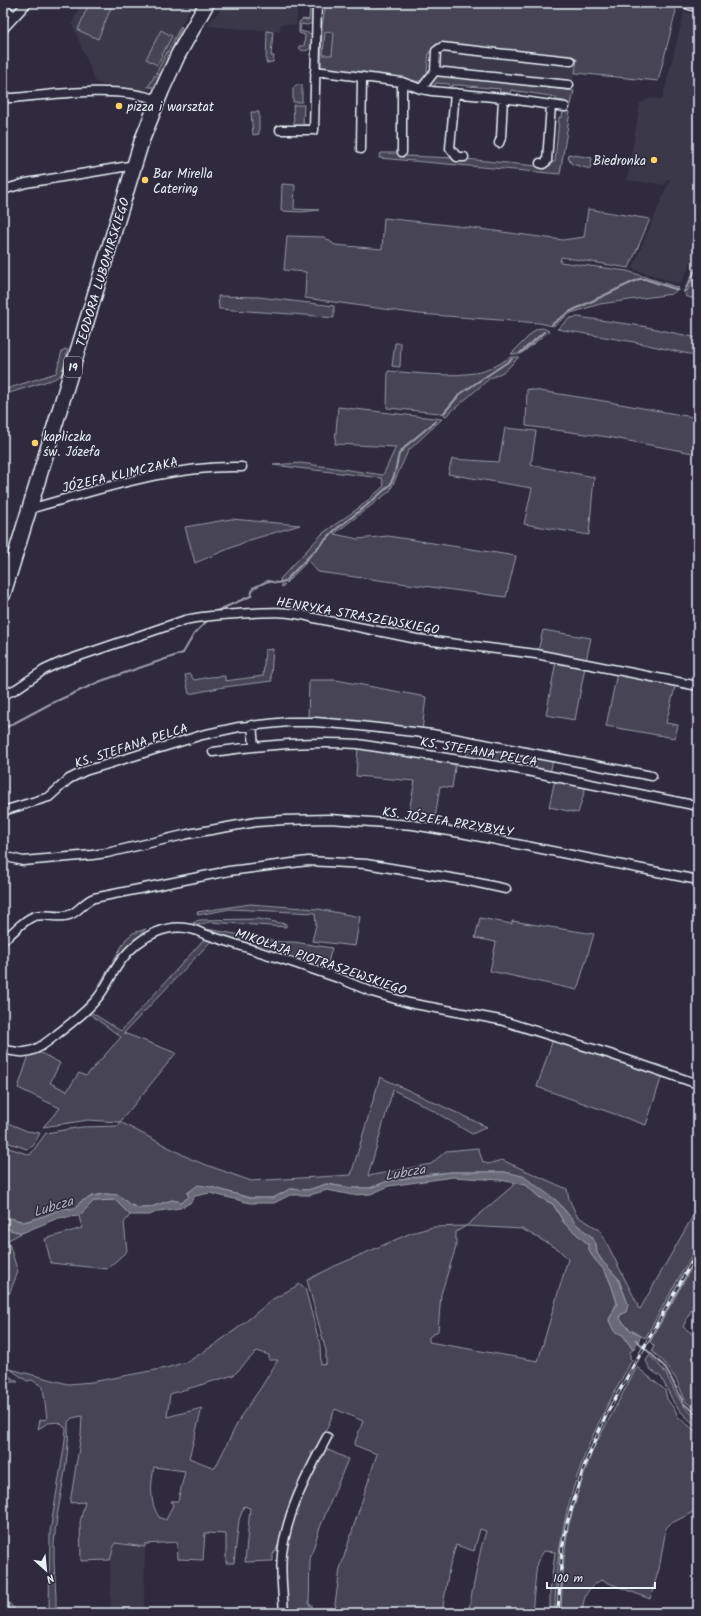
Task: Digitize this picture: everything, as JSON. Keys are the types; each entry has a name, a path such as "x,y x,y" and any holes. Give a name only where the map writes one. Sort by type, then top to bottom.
{"highway":[{"name":"TEODORA LUBOMIRSKIEGO","path":"3,595 135,165 157,100 178,56 207,3"}],"street":[{"path":"3,29 27,3"},
{"path":"280,130 314,130 317,3"},
{"path":"688,3 698,6"},
{"path":"3,7 14,16"},
{"path":"422,89 435,71 436,51 442,47 571,61"},
{"path":"315,71 402,82 422,89 504,98 565,107"},
{"path":"435,71 569,85"},
{"path":"361,149 362,77"},
{"path":"402,82 402,152"},
{"path":"3,96 7,98 14,98 107,92 143,95 157,100"},
{"path":"455,93 450,148 457,156 464,157"},
{"path":"499,143 501,138 504,98"},
{"path":"540,163 543,164 547,161 551,106"},
{"path":"3,190 26,183 135,165"},
{"name":"JÓZEFA KLIMCZAKA","path":"29,509 146,477 201,468 242,467"},
{"name":"HENRYKA STRASZEWSKIEGO","path":"3,695 16,689 44,670 59,663 185,620 206,616 275,611 300,614 417,639 536,654 698,686"},
{"name":"KS. STEFANA PELCA","path":"3,811 49,797 69,778 85,771 202,735 239,727 288,722 315,722 402,730 482,743 652,776"},
{"path":"252,726 254,746"},
{"name":"KS. STEFANA PELCA","path":"213,752 254,746 295,743 332,742 358,744 522,770 698,806"},
{"name":"KS. JÓZEFA PRZYBYŁY","path":"3,856 23,861 92,855 107,853 188,834 256,822 330,819 379,822 446,830 698,880"},
{"path":"3,940 29,918 36,916 62,917 71,915 88,900 94,898 229,871 308,861 366,864 506,889"},
{"name":"MIKOŁAJA PIOTRASZEWSKIEGO","path":"3,1050 24,1052 36,1049 45,1044 87,1009 98,997 119,963 132,947 154,933 166,928 183,927 196,929 204,934 291,962 391,998 409,1003 500,1020 610,1054 698,1084"},
{"path":"284,1613 282,1555 289,1517 302,1485 327,1437"}],"shaded area":[{"path":"81,3 193,3 146,92 96,83 72,24"},
{"path":"89,3 113,3 98,39 78,30"},
{"path":"226,3 298,3 296,25 281,24 280,32 207,26"},
{"path":"310,3 312,3 312,23 307,25 301,24 300,31 312,34 311,47 304,51 300,49 299,46 304,46 305,35 299,33 299,22 303,19 309,20"},
{"path":"326,3 664,3 672,4 676,11 658,81 575,73 577,59 439,43 435,45 432,52 429,52 427,71 431,71 420,81 322,70 322,26","holes":["325,32 334,33 332,55 323,55"]},
{"path":"684,12 698,15 698,246 682,282 677,283 632,269 670,180 667,179 665,185 627,180 640,103 650,98 662,100"},
{"path":"181,26 182,27 160,76 156,73"},
{"path":"161,30 172,36 157,65 146,59"},
{"path":"267,31 273,32 271,56 274,56 273,62 266,63"},
{"path":"325,32 334,32 332,56 323,55"},
{"path":"440,50 576,64 573,83 438,68"},
{"path":"155,75 159,78 155,87 148,87"},
{"path":"437,75 574,91 571,105 565,104 565,101 556,100 556,97 511,90 510,93 502,92 501,95 499,94 500,89 458,85 452,85 452,87 449,87 449,84 436,83 434,88 429,87 428,85 433,77"},
{"path":"296,85 302,85 302,102 293,102 293,89"},
{"path":"293,105 304,105 303,124 310,125 309,127 294,125"},
{"path":"563,111 570,112 560,174 379,158 381,153 406,153 406,156 455,158 548,167 550,162 555,162 559,117 562,117"},
{"path":"251,112 259,112 259,134 253,135"},
{"path":"568,154 592,158 590,169 572,164 569,160"},
{"path":"282,184 295,185 294,209 319,210 302,212 281,211"},
{"path":"588,209 650,219 629,268 561,257 560,262 627,271 679,288 672,294 600,304 571,313 553,326 539,323 419,314 305,298 306,272 284,270 287,236 324,237 335,245 382,249 384,218 563,240 584,237"},
{"path":"692,280 698,282 698,300 685,296"},
{"path":"218,296 259,297 334,306 334,318 219,309"},
{"path":"578,317 642,326 698,338 698,356 634,342 557,329 570,318"},
{"path":"543,328 549,331 521,354 511,354 536,329"},
{"path":"395,343 401,343 400,367 392,366"},
{"path":"65,349 68,350 61,375 54,379 3,395 3,390 56,373 62,351"},
{"path":"511,357 519,357 505,371 489,379 446,416 440,413 387,408 388,371 458,375 469,374 487,370"},
{"path":"527,389 698,418 698,454 608,437 526,426"},
{"path":"338,407 442,419 408,451 390,491 334,534 358,539 388,536 516,556 506,597 318,572 308,561 282,587 280,579 323,533 360,507 384,486 382,478 273,465 301,463 383,475 396,447 335,444"},
{"path":"505,428 536,431 531,465 594,477 589,535 524,524 532,488 448,474 452,459 499,462"},
{"path":"231,519 300,525 250,540 195,563 185,527"},
{"path":"543,630 591,638 586,661 538,651"},
{"path":"273,649 272,681 224,687 189,694 185,675 190,674 194,680 225,676 225,681 263,676 265,650"},
{"path":"556,661 585,667 575,720 546,715"},
{"path":"617,673 676,683 666,723 678,725 675,738 606,726"},
{"path":"309,680 336,680 426,697 422,731 308,720"},
{"path":"468,743 553,760 550,773 466,758"},
{"path":"358,746 456,761 452,788 440,786 434,825 407,821 415,781 356,776"},
{"path":"555,779 586,786 578,813 549,807"},
{"path":"250,904 318,909 360,917 355,946 312,941 316,925 315,913 230,909 198,915 197,912"},
{"path":"480,918 512,924 512,921 594,934 577,990 490,971 496,942 475,938"},
{"path":"259,919 286,924 286,927 209,922 198,925 193,923 199,920"},
{"path":"146,929 141,933 142,937 103,986 99,985 126,939 133,933"},
{"path":"207,929 281,942 294,942 332,948 326,970 202,930"},
{"path":"207,936 213,939 124,1033 176,1053 120,1122 88,1120 43,1127 60,1108 18,1088 29,1055 41,1053 60,1063 50,1083 67,1091 79,1073 86,1076 121,1037 87,1012 89,1011 121,1031"},
{"path":"553,1039 664,1075 660,1082 646,1125 537,1087"},
{"path":"380,1077 487,1127 472,1134 425,1106 393,1090 368,1176 431,1164 446,1151 478,1148 483,1162 488,1164 502,1160 567,1189 569,1199 577,1216 600,1230 637,1303 638,1308 640,1309 698,1207 698,1244 645,1338 629,1329 620,1319 620,1315 626,1312 628,1304 618,1278 597,1253 596,1244 592,1237 577,1225 557,1201 544,1192 505,1172 451,1172 430,1174 388,1181 370,1188 352,1188 326,1184 308,1190 290,1189 273,1198 250,1198 211,1187 181,1202 172,1200 148,1208 138,1208 129,1204 119,1195 105,1194 93,1196 80,1202 77,1207 72,1209 63,1208 24,1222 10,1218 3,1219 3,1146 30,1155 46,1133 82,1127 119,1126 120,1122 193,1160 251,1181 351,1175"},
{"path":"3,1121 27,1131 40,1133 33,1146 27,1149 3,1141"},
{"path":"516,1183 526,1185 539,1197 553,1204 564,1223 588,1244 592,1256 606,1273 617,1303 609,1320 614,1331 623,1335 633,1350 630,1352 630,1358 632,1360 607,1405 594,1433 570,1499 560,1543 557,1566 555,1613 550,1613 550,1592 555,1552 544,1551 537,1562 532,1613 468,1613 481,1548 486,1531 480,1529 474,1551 456,1545 449,1569 442,1613 338,1613 335,1604 340,1569 377,1454 354,1445 363,1421 335,1409 319,1447 312,1450 312,1456 298,1484 289,1508 279,1544 273,1554 273,1561 245,1562 250,1508 244,1506 239,1520 234,1563 226,1563 226,1534 205,1533 203,1560 178,1559 177,1542 145,1544 145,1547 115,1543 110,1560 81,1561 80,1522 85,1502 70,1503 81,1435 82,1416 72,1418 68,1422 67,1453 55,1530 54,1562 56,1613 49,1613 50,1532 66,1429 59,1422 48,1423 38,1429 40,1420 47,1419 43,1387 32,1380 27,1381 10,1369 68,1384 92,1382 166,1368 189,1361 238,1328 273,1299 300,1284 305,1288 320,1345 321,1365 326,1364 326,1351 307,1280 335,1266 411,1233 433,1227 466,1226","holes":["466,1226 522,1229 558,1249 568,1259 538,1361 429,1342 429,1337 438,1331 441,1294 456,1247 456,1232","257,1351 269,1355 269,1360 278,1360 241,1416 215,1468 189,1458 202,1408 167,1417 170,1394 234,1375","154,1467 185,1471 178,1501 171,1501 173,1505 166,1520 159,1517 156,1511 152,1499"]},
{"path":"115,1200 130,1215 124,1223 127,1251 107,1269 51,1263 45,1239 82,1228 79,1216 94,1201"},
{"path":"3,1228 22,1233 8,1240 18,1272 9,1294 3,1276"},
{"path":"698,1244 698,1256 650,1342 645,1338"},
{"path":"698,1256 698,1296 683,1327 698,1338 698,1411 686,1402 676,1379 664,1362 652,1351 654,1346 650,1342"},
{"path":"3,1310 8,1334 3,1338"},
{"path":"649,1355 664,1371 687,1410 698,1419 698,1428 674,1403 661,1377 650,1369 646,1361"},
{"path":"637,1367 665,1390 667,1399 678,1417 698,1433 698,1504 693,1512 670,1524 666,1528 659,1569 650,1599 601,1580 589,1590 585,1597 582,1613 561,1613 563,1568 568,1527 579,1490 593,1449"},
{"path":"3,1372 18,1382 3,1382"},
{"path":"324,1448 348,1459 319,1530 310,1559 309,1605 312,1605 312,1613 288,1613 284,1551 296,1508"},
{"path":"114,1543 145,1547 144,1613 111,1613 110,1560"},
{"path":"3,1596 17,1613 13,1613 3,1602"}],"water":[{"path":"451,1172 505,1172 523,1176 557,1201 577,1225 592,1237 596,1244 597,1253 618,1278 628,1304 626,1312 620,1315 620,1319 629,1329 641,1336 633,1350 623,1335 614,1331 609,1320 617,1303 608,1276 592,1256 588,1244 564,1223 553,1204 539,1197 526,1185 500,1180 453,1177 389,1186 371,1194 352,1195 327,1190 310,1195 290,1195 274,1203 250,1203 210,1193 195,1196 190,1203 180,1208 158,1211 150,1215 130,1215 115,1200 94,1201 79,1216 58,1218 22,1233 3,1228 3,1219 10,1218 24,1222 63,1208 72,1209 77,1207 80,1202 93,1196 105,1194 119,1195 129,1204 138,1208 148,1208 172,1200 181,1202 189,1197 187,1193 198,1185 211,1187 250,1198 273,1198 290,1189 308,1190 326,1184 352,1188 370,1188 388,1181"}],"waterway":[{"path":"684,292 698,265"},
{"path":"552,324 569,312 639,279 645,279 678,290"},
{"path":"520,353 544,332"},
{"path":"443,414 460,394 512,359"},
{"path":"214,612 251,596 253,588 268,581 277,583 285,581 335,530 390,485 394,476 399,454 408,444 436,421"},
{"path":"3,729 50,704 101,681 183,653 194,634 207,621"},
{"name":"Lubcza","path":"636,1340 664,1366 684,1404 698,1415"}],"railway":[{"path":"558,1613 562,1550 567,1523 584,1467 606,1415 698,1251"}],"place":[{"name":"pizza i warsztat","path":"119,106"},
{"name":"Biedronka","path":"654,160"},
{"name":"Bar Mirella Catering","path":"145,180"},
{"name":"kapliczka św. Józefa","path":"35,443"}]}
